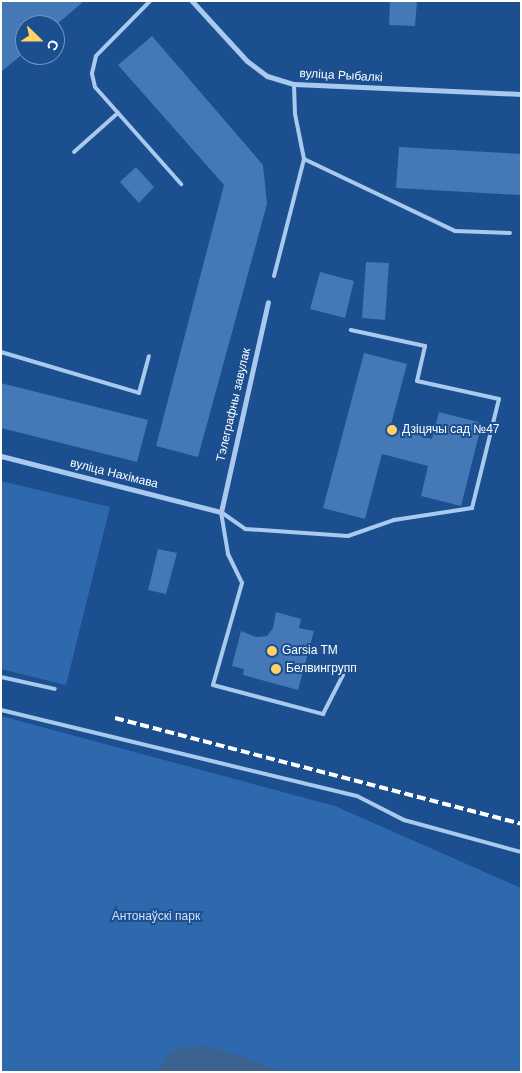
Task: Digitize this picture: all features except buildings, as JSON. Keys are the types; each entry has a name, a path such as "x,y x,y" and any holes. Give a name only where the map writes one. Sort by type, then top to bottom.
{"street":[{"name":"вуліца Рыбалкі","path":"192,1 247,62 266,76 294,84 521,94"},
{"name":"Тэлеграфны завулак","path":"221,512 268,302"},
{"name":"вуліца Нахімава","path":"1,456 221,512"}],"lane":[{"path":"150,1 96,56 92,74 96,87 181,184"},
{"path":"274,276 304,159 295,114 294,84"},
{"path":"74,152 118,113"},
{"path":"304,159 455,230 510,233"},
{"path":"221,512 245,529 348,536 394,520 472,508 499,399 417,381 425,346 351,330"},
{"path":"1,352 139,393 149,356"},
{"path":"221,512 228,554 242,583 213,685 323,714 343,675"},
{"path":"1,677 55,689"},
{"path":"1,710 357,796 404,820 521,852"}],"green space":[{"path":"1,481 110,507 66,685 1,669"},
{"name":"Антонаўскі парк","path":"1,716 335,806 521,888 521,1072 1,1072"}],"shaded area":[{"path":"202,1046 232,1053 282,1072 157,1072 166,1057 175,1050"}],"railway":[{"path":"115,718 521,824"}],"place":[{"name":"Дзіцячы сад №47","path":"392,430"},
{"name":"Garsia TM","path":"272,651"},
{"name":"Белвингрупп","path":"276,669"}]}
